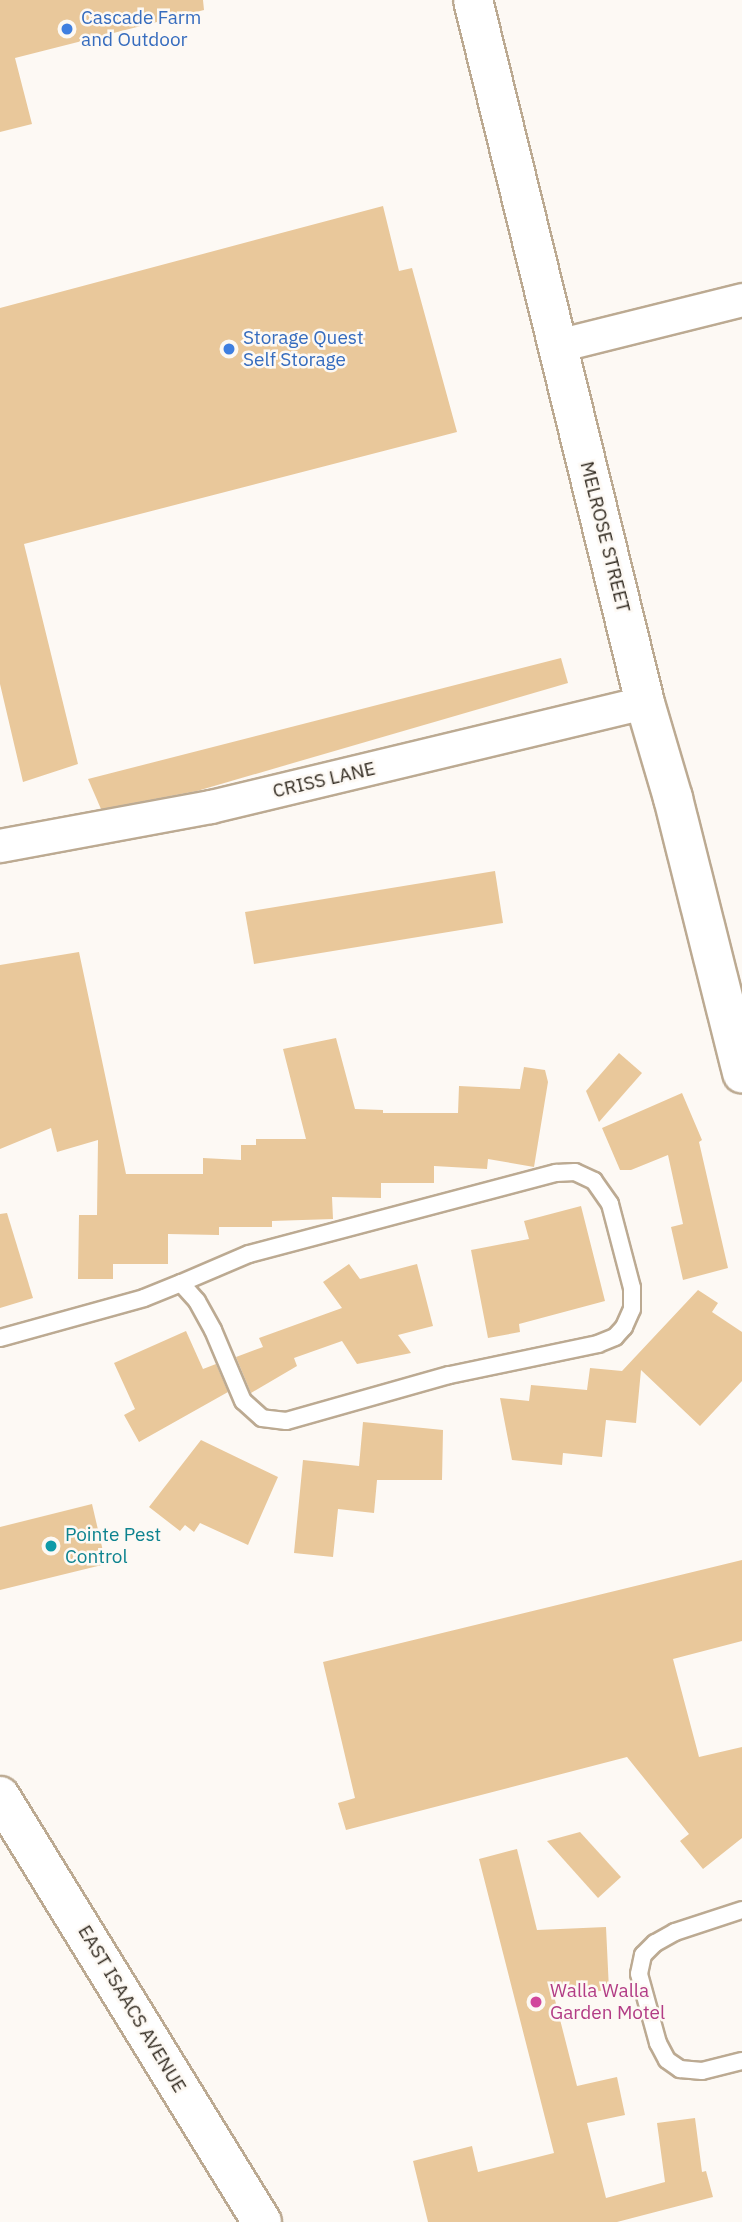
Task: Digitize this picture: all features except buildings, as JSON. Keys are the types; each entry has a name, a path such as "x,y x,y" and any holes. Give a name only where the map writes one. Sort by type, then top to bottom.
{"street":[{"name":"MELROSE STREET","path":"473,0 645,703 673,798 742,1073"},
{"path":"558,346 742,300"},
{"name":"CRISS LANE","path":"0,846 211,807 645,703"},
{"name":"EAST ISAACS AVENUE","path":"0,1796 262,2222"}],"lane":[{"path":"0,1338 144,1298 249,1254 556,1173 575,1172 594,1181 610,1204 632,1288 632,1309 615,1337 598,1344 449,1375 286,1421 262,1418 243,1401 213,1331 197,1301 181,1283"},
{"path":"742,1910 675,1932 655,1943 643,1955 639,1974 658,2043 667,2060 680,2070 702,2071 742,2060"}],"place":[{"name":"Cascade Farm and Outdoor","path":"67,29"},
{"name":"Storage Quest Self Storage","path":"229,349"},
{"name":"Pointe Pest Control","path":"51,1546"},
{"name":"Walla Walla Garden Motel","path":"536,2002"}]}
